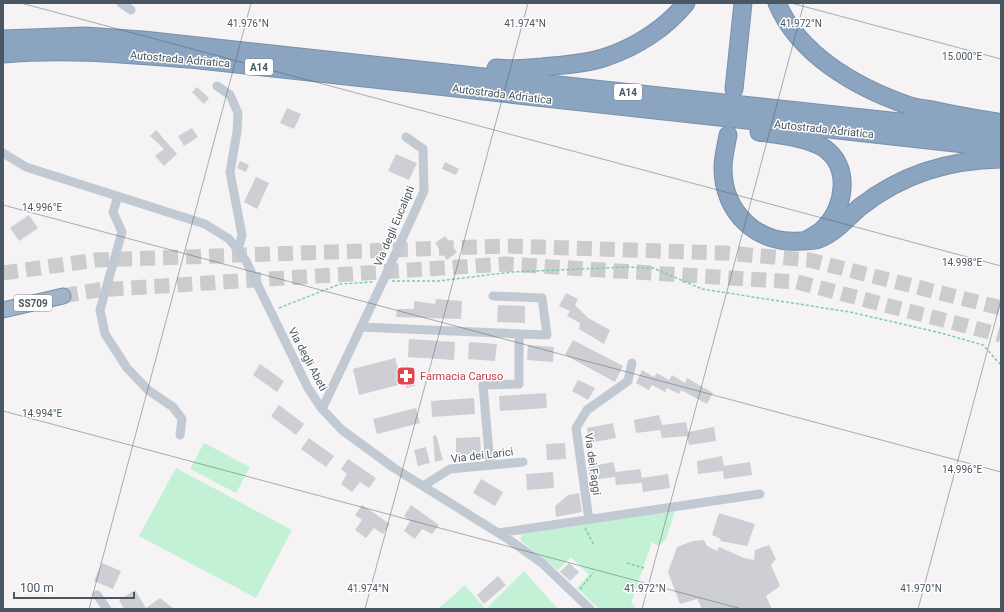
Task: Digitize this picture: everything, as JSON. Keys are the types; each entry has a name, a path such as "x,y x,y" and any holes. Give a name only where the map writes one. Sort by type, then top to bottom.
{"highway":[{"path":"255,52 343,55 509,70 559,65 605,58 639,42 662,27 686,3"},
{"path":"734,89 743,3"},
{"path":"777,3 784,18 798,38 818,56 847,78 908,105 1001,122"},
{"name":"Autostrada Adriatica","path":"3,39 85,36 143,40 1001,133"},
{"name":"Autostrada Adriatica","path":"3,54 36,51 87,51 200,60 358,76 515,96 1001,148"},
{"path":"515,96 615,113 760,132 804,140 824,148 837,161 841,176 842,196 836,213 825,228 805,241"},
{"path":"728,135 723,168 725,183 734,208 752,229 764,237 778,241 805,241 819,239 833,231 870,200 891,186 912,175 960,162 1001,159"},
{"name":"SS709","path":"3,310 63,296"}],"street":[{"path":"121,3 131,10"},
{"path":"217,86 230,96 238,113 237,132 230,172 242,235 238,250"},
{"name":"Via degli Eucalipti","path":"322,409 424,191 423,149 406,137"},
{"name":"Via degli Abeti","path":"3,153 26,167 205,224 224,235 238,250 308,388 322,409 342,430 365,448 542,562 590,609"},
{"path":"118,196 114,212 122,232 100,310 105,334 126,368 148,390 172,407 182,419 180,435"},
{"path":"361,327 547,335 542,298 493,296"},
{"path":"490,465 483,385 519,384 519,334"},
{"name":"Via dei Faggi","path":"585,520 576,428 587,410 628,381 632,363"},
{"name":"Via dei Larici","path":"424,486 450,469 524,462"},
{"path":"498,533 760,494"},
{"path":"97,595 107,609"}],"path":[{"path":"270,312 340,284 383,281 438,281 512,272 603,268 653,268 702,289 850,312 941,333 983,345 1001,365"},
{"path":"585,520 594,545"},
{"path":"627,563 644,568"},
{"path":"574,595 593,573"}],"green space":[{"path":"204,443 250,467 236,493 190,469"},
{"path":"176,468 292,530 256,598 139,536"},
{"path":"675,511 666,539 658,546 652,542 631,603 635,606 634,609 599,609 577,588 589,575 571,557 558,570 521,541 521,534"},
{"path":"524,571 558,609 486,609"},
{"path":"465,585 484,607 482,609 438,609"}],"building":[{"path":"197,87 209,98 204,104 192,92"},
{"path":"287,108 301,114 294,129 280,123"},
{"path":"192,128 198,137 184,146 178,136"},
{"path":"156,130 177,154 164,166 155,156 164,149 150,136"},
{"path":"396,154 417,163 409,180 388,171"},
{"path":"240,161 249,165 246,172 237,168"},
{"path":"445,162 459,169 456,175 442,169"},
{"path":"256,177 269,183 257,209 244,202"},
{"path":"29,215 38,228 19,241 10,228"},
{"path":"445,236 457,252 447,260 435,243"},
{"path":"566,293 578,299 575,305 588,318 610,330 604,344 579,329 580,323 567,316 570,311 559,306"},
{"path":"436,299 462,301 461,319 396,317 397,309 414,309 414,301 435,304"},
{"path":"498,305 525,306 525,323 497,322"},
{"path":"409,339 455,342 454,360 408,357"},
{"path":"573,340 623,366 615,382 565,355"},
{"path":"469,342 497,344 495,361 468,359"},
{"path":"528,345 554,347 553,362 527,360"},
{"path":"395,358 402,384 359,395 353,369"},
{"path":"260,364 284,381 277,392 253,375"},
{"path":"407,364 415,386 406,388"},
{"path":"642,370 654,377 657,373 669,380 672,375 685,383 687,378 713,393 707,404 681,390 679,394 667,388 665,392 652,385 649,390 636,383"},
{"path":"578,380 595,388 588,400 572,391"},
{"path":"546,393 547,408 500,411 499,396"},
{"path":"474,398 475,414 432,417 431,401"},
{"path":"279,405 304,424 296,435 271,416"},
{"path":"416,408 420,423 377,434 373,419"},
{"path":"659,415 662,425 686,422 688,432 714,427 716,441 689,445 687,436 662,438 660,430 636,433 634,420"},
{"path":"613,423 616,438 589,443 587,428"},
{"path":"436,435 443,460 435,462 433,436"},
{"path":"480,437 481,454 456,455 456,438"},
{"path":"309,438 334,456 326,467 301,449"},
{"path":"565,443 566,459 547,460 546,444"},
{"path":"426,447 430,463 418,466 414,450"},
{"path":"722,456 724,466 750,462 752,475 724,479 723,471 698,474 697,461"},
{"path":"348,459 376,478 369,488 360,482 352,492 341,484 347,474 341,469"},
{"path":"613,462 616,472 640,469 642,478 668,474 670,488 643,492 642,483 616,485 615,477 590,480 588,467"},
{"path":"553,472 554,488 527,490 526,474"},
{"path":"481,479 503,492 495,506 473,493"},
{"path":"579,493 582,512 556,517 555,506 568,495"},
{"path":"362,505 390,524 383,534 374,528 366,538 355,530 362,520 355,515"},
{"path":"411,505 439,525 432,534 422,529 415,539 404,531 410,521 404,516"},
{"path":"719,513 755,524 747,546 720,541 721,539 712,535"},
{"path":"704,540 707,546 717,551 719,547 744,558 754,560 755,550 769,545 776,559 771,565 780,586 766,596 772,609 702,609 697,599 680,604 668,572 677,547 693,541"},
{"path":"102,563 121,571 113,589 94,581"},
{"path":"569,563 579,572 570,581 560,572"},
{"path":"498,576 506,585 484,604 477,595"},
{"path":"135,590 146,608 160,598 174,609 124,609 119,600"}],"tunnel":[{"path":"3,273 96,260 508,246 725,253 809,260 1001,308"},
{"path":"63,296 98,290 505,264 797,282 1001,335"}],"place":[{"name":"Farmacia Caruso","path":"406,376"}]}
